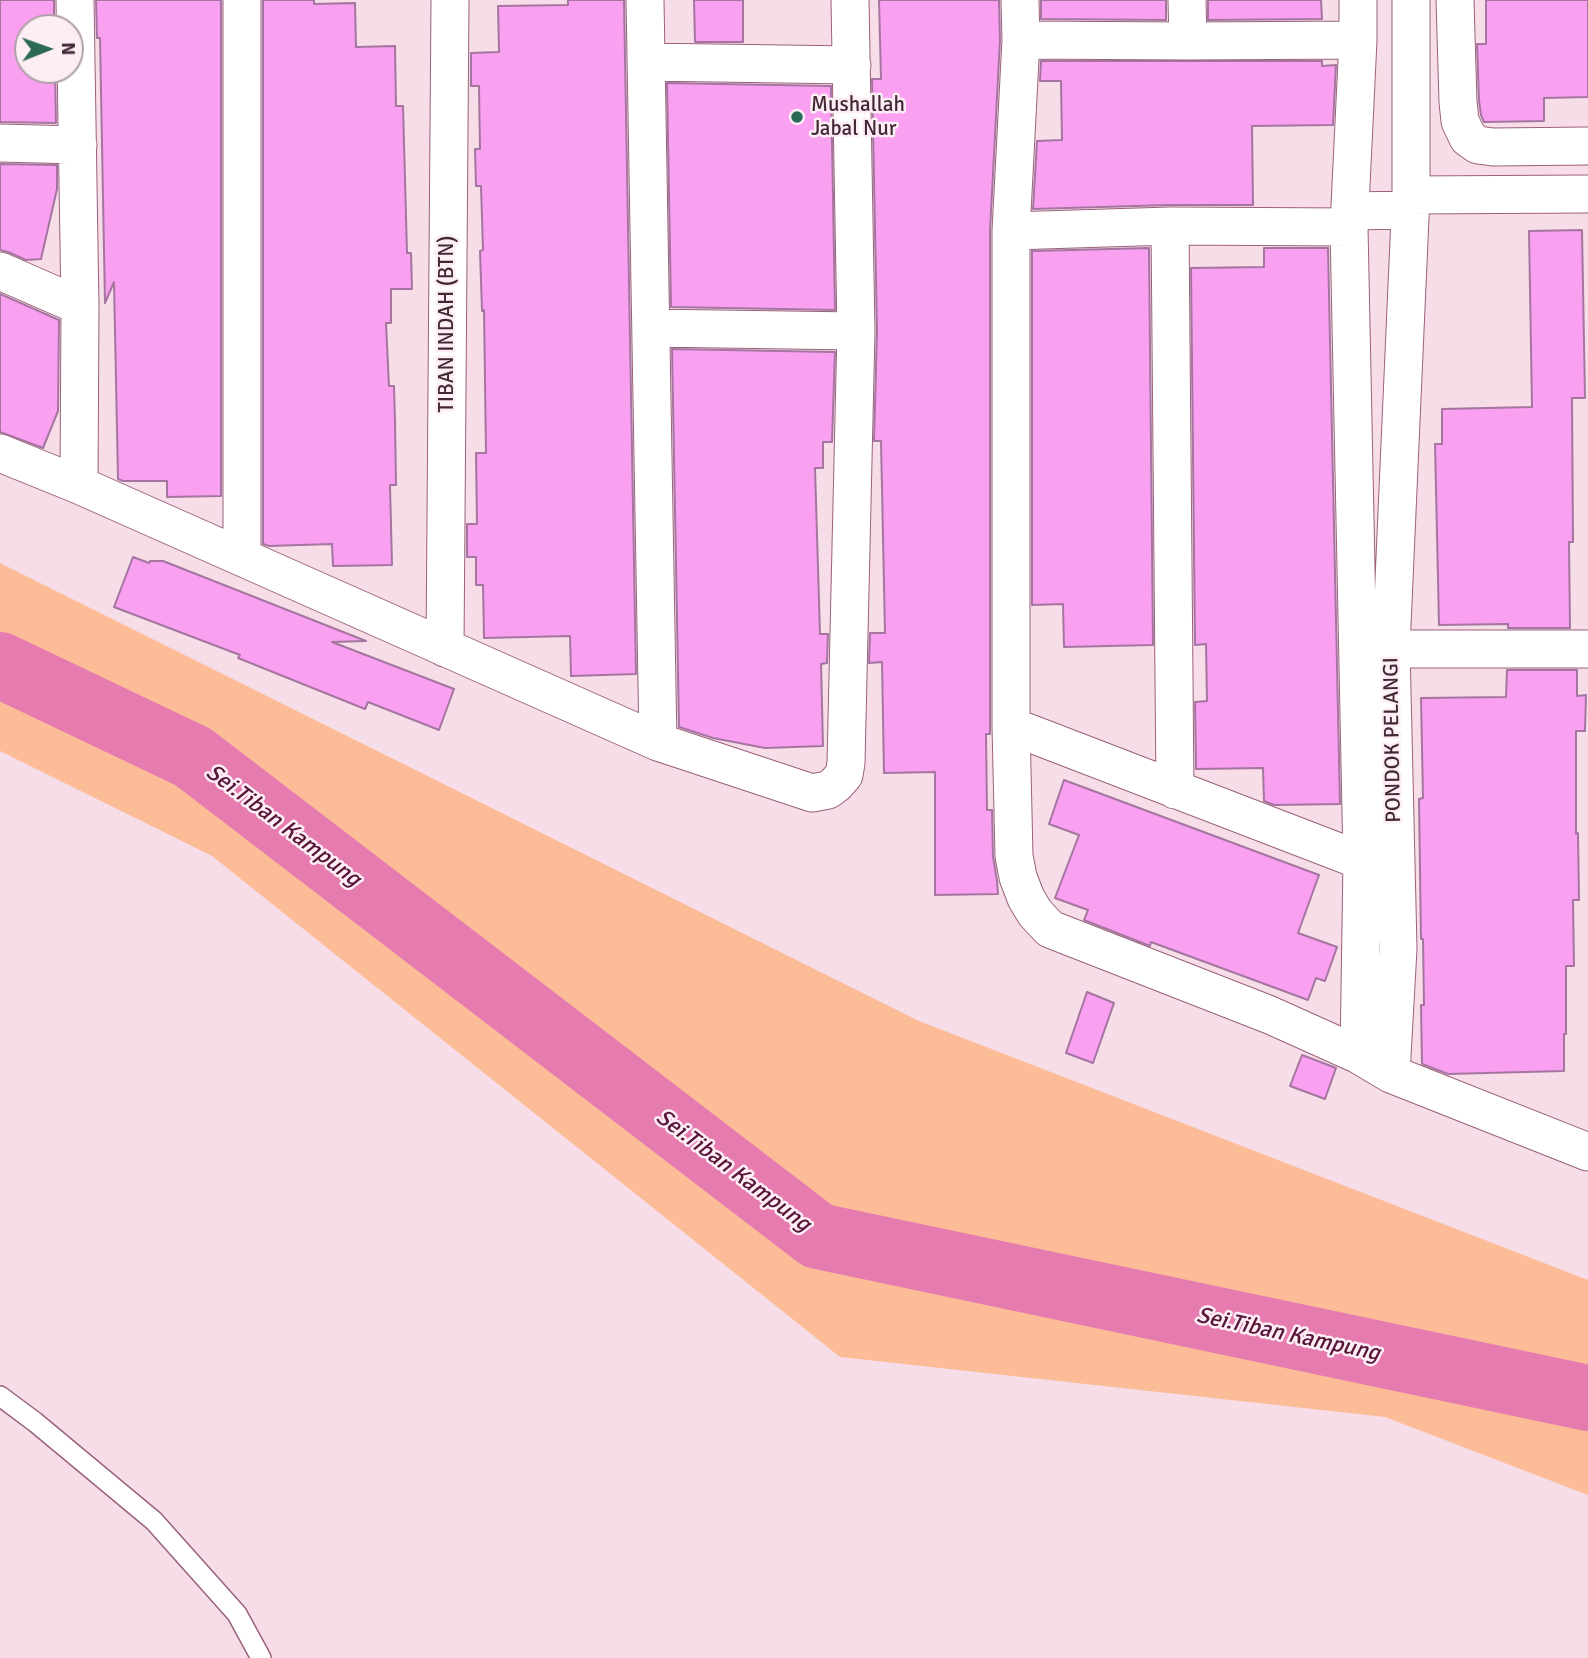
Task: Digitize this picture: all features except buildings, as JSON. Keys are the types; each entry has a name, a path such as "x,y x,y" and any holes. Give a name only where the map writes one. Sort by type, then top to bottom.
{"street":[{"path":"75,0 80,306 79,485"},
{"path":"242,0 242,557"},
{"name":"TIBAN INDAH (BTN)","path":"445,648 450,0"},
{"path":"645,0 658,743"},
{"path":"0,453 79,485 658,743 812,793 828,790 844,775 846,763 856,331 850,0"},
{"path":"1020,0 1021,40 1011,231 1011,726 1014,856 1026,898 1050,929 1270,1015 1359,1055 1391,1074 1588,1152"},
{"path":"1187,0 1188,41"},
{"path":"1357,0 1358,40 1349,219 1374,649 1362,861 1359,1055"},
{"name":"PONDOK PELANGI","path":"1391,1074 1398,949 1374,649 1411,202 1410,0"},
{"path":"1455,0 1458,102 1460,121 1468,138 1478,145 1493,147 1588,146"},
{"path":"1021,40 1358,40"},
{"path":"646,62 852,65"},
{"path":"0,143 78,145"},
{"path":"1011,231 1349,219 1411,202 1588,194"},
{"path":"1170,226 1175,790"},
{"path":"0,271 80,306"},
{"path":"651,328 856,331"},
{"path":"1374,649 1588,649"},
{"path":"1011,726 1362,861"}],"lane":[{"path":"0,1396 154,1521 237,1614 261,1658"}],"shaded area":[{"path":"0,563 919,1021 1588,1280 1588,1495 1385,1417 840,1357 212,856 0,751"}],"waterway":[{"name":"Sei.Tiban Kampung","path":"0,665 193,757 818,1236 1588,1398"}],"place":[{"name":"Mushallah Jabal Nur","path":"797,117"}]}
